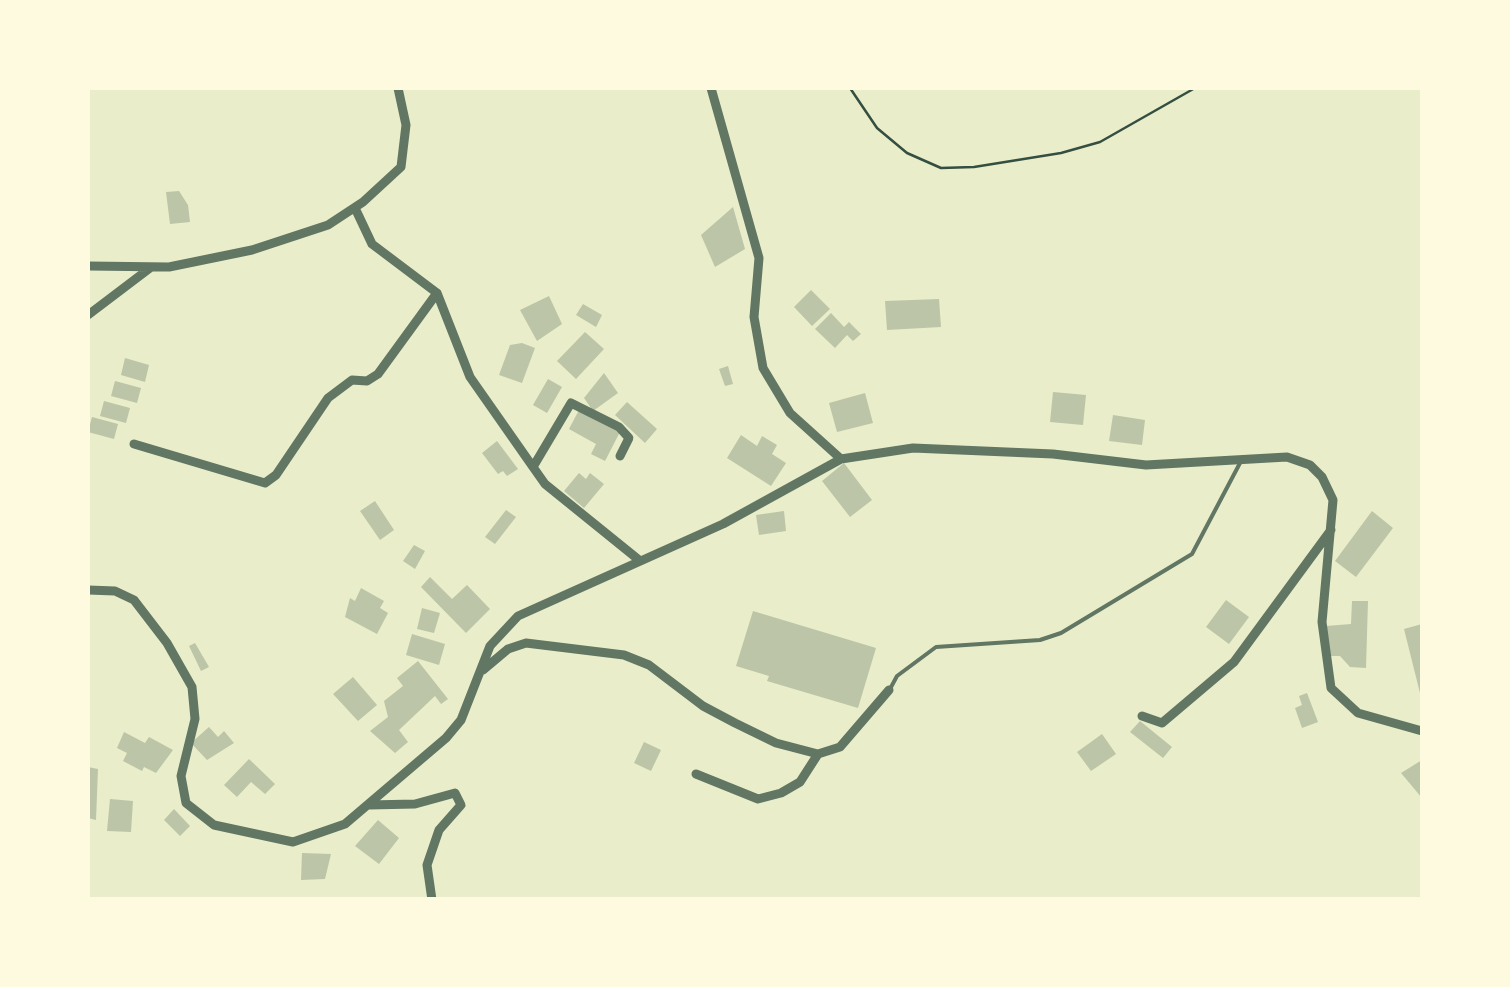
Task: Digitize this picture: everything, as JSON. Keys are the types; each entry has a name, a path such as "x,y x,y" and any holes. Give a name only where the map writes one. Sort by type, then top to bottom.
{"street":[{"path":"88,266 150,268 304,236 355,208 401,167 406,126 398,88"},
{"path":"711,88 759,258 754,317 762,368 790,413 841,459"},
{"path":"355,208 372,244 426,280 437,293 470,377 545,484 639,560"},
{"path":"88,315 150,268"},
{"path":"134,444 265,483 276,475 328,398 352,380 366,381 378,374 437,293"},
{"path":"533,467 571,403 603,417 630,438 620,456"},
{"path":"88,590 115,591 134,600 167,643 192,687 195,719 181,776 186,802 196,814 225,829 293,842 328,832 369,805 455,729 496,638 518,616 723,524 841,459 904,448 1052,454 1140,465 1288,457 1310,465 1329,487 1332,528 1322,622 1331,688 1358,714 1422,731"},
{"path":"1142,716 1162,724 1234,662 1332,528"},
{"path":"481,671 508,649 526,643 624,655 649,665 703,706 735,723 776,743 818,754 840,746 890,690"},
{"path":"696,774 758,799 781,793 800,782 818,754"},
{"path":"369,805 416,804 455,793 460,805 439,830 426,865 432,900"}],"lane":[{"path":"890,690 897,676 936,647 1040,640 1061,634 1192,554 1242,459"}],"path":[{"path":"850,88 877,128 906,154 940,168 1026,159 1100,142 1196,88"}],"building":[{"path":"179,191 188,205 190,222 170,224 166,192"},
{"path":"733,207 745,249 715,267 701,235"},
{"path":"811,290 830,309 812,326 794,307"},
{"path":"549,296 562,324 537,341 520,310"},
{"path":"939,299 941,327 887,330 885,301"},
{"path":"583,304 602,315 596,327 576,315"},
{"path":"831,313 844,327 849,322 861,334 853,341 847,335 835,348 815,329"},
{"path":"585,332 604,349 576,379 557,361"},
{"path":"522,343 535,348 522,383 499,375 510,345"},
{"path":"125,358 149,365 145,382 121,375"},
{"path":"728,366 733,384 725,386 719,369"},
{"path":"604,373 618,393 593,411 584,398"},
{"path":"548,379 562,387 547,413 533,405"},
{"path":"115,381 141,388 137,403 111,396"},
{"path":"1053,392 1086,395 1083,425 1050,422"},
{"path":"865,393 873,423 837,432 829,403"},
{"path":"104,401 130,408 126,423 100,416"},
{"path":"627,402 657,429 645,443 615,415"},
{"path":"579,410 620,432 605,461 591,454 596,444 569,429"},
{"path":"1113,415 1145,420 1142,445 1109,441"},
{"path":"92,417 118,424 114,439 88,432"},
{"path":"741,435 757,446 762,436 777,445 772,454 786,463 771,486 727,458"},
{"path":"497,441 518,469 507,476 503,471 498,474 482,453"},
{"path":"844,463 872,500 850,517 822,481"},
{"path":"579,473 586,479 590,473 604,484 584,508 564,491"},
{"path":"375,501 394,530 380,540 360,511"},
{"path":"506,510 516,517 495,544 485,537"},
{"path":"784,511 786,531 759,535 756,515"},
{"path":"1372,511 1393,528 1356,577 1335,561"},
{"path":"414,545 425,551 415,569 403,561"},
{"path":"430,577 452,599 467,585 490,609 466,633 421,587"},
{"path":"361,588 384,601 380,608 388,613 377,634 345,617 350,598 355,601"},
{"path":"1226,600 1249,617 1229,644 1206,627"},
{"path":"1352,601 1368,601 1366,668 1350,667 1340,656 1326,656 1326,626 1351,624"},
{"path":"422,608 440,613 434,633 417,629"},
{"path":"753,611 876,648 858,708 767,681 769,676 736,666"},
{"path":"1422,624 1422,697 1421,697 1404,629"},
{"path":"412,634 445,644 439,665 406,655"},
{"path":"195,643 209,667 201,671 189,646"},
{"path":"418,661 448,699 441,704 435,696 399,730 408,742 395,753 370,731 388,717 384,701 403,686 397,678"},
{"path":"353,677 377,705 358,721 333,694"},
{"path":"1307,693 1318,722 1302,728 1295,708 1302,705 1299,696"},
{"path":"1140,721 1172,747 1163,758 1130,732"},
{"path":"209,727 218,737 224,731 234,743 207,760 191,743"},
{"path":"124,732 145,743 149,737 173,750 156,773 144,767 142,771 123,761 127,753 117,748"},
{"path":"1102,734 1116,754 1091,771 1077,752"},
{"path":"644,742 661,750 651,771 634,763"},
{"path":"249,759 275,784 265,794 251,782 237,797 224,785"},
{"path":"1422,760 1422,798 1401,773"},
{"path":"88,767 98,769 96,820 88,818"},
{"path":"110,799 133,801 131,832 107,831"},
{"path":"174,809 190,826 180,836 164,820"},
{"path":"378,820 399,838 379,864 355,846"},
{"path":"302,853 331,854 325,879 301,880"}]}
